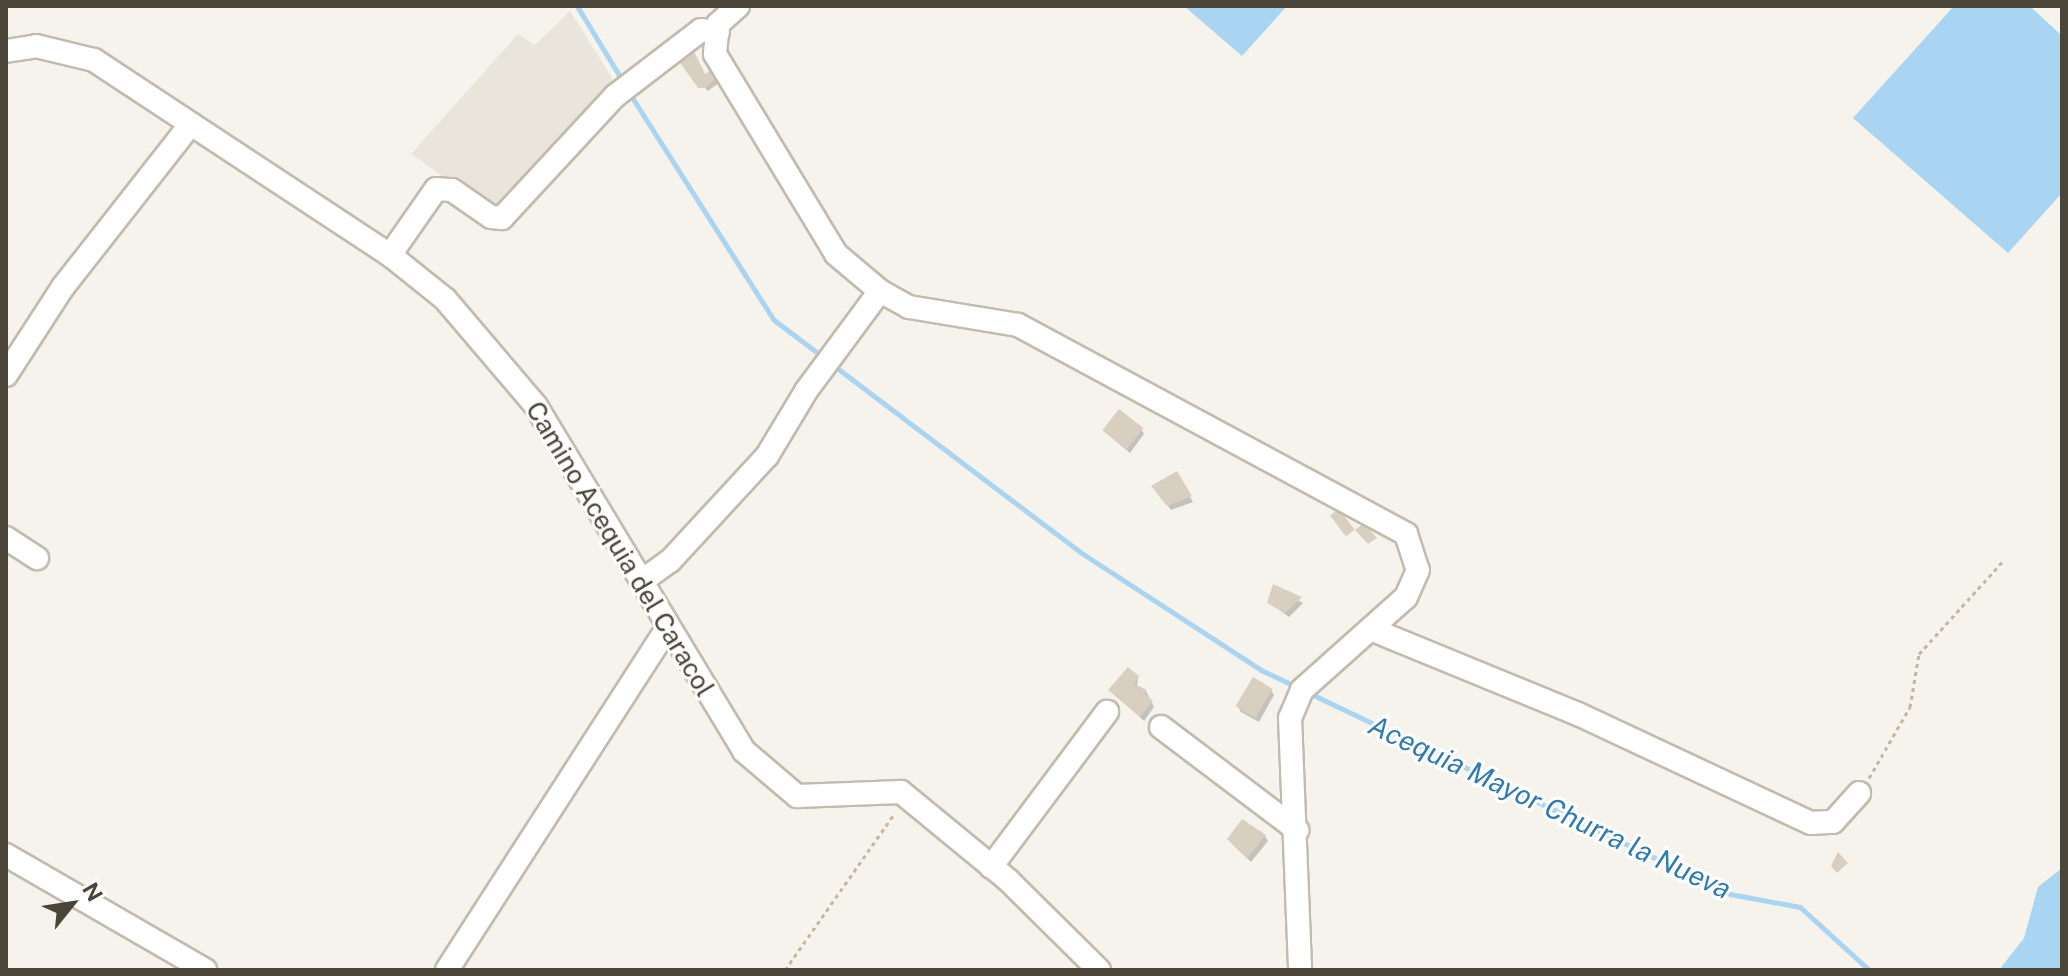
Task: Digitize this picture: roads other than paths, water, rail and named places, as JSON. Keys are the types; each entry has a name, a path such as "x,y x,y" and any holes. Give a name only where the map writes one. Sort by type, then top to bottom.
{"street":[{"path":"738,6 718,32 715,54 836,254 880,291 909,307 1018,325 1406,534 1418,570 1406,597 1373,630 1302,690 1290,718 1297,830 1300,970"},
{"path":"390,255 436,189 452,190 491,217 502,218 615,96 701,30 718,32"},
{"name":"Camino Acequia del Caracol","path":"6,51 36,46 94,60 390,255 445,299 536,406 744,751 797,796 901,792 991,867"},
{"path":"6,375 63,287 191,124"},
{"path":"642,581 670,561 767,456 806,391 880,291"},
{"path":"6,538 37,558"},
{"path":"447,970 668,627"},
{"path":"1373,630 1578,714 1811,823 1833,822 1859,793"},
{"path":"1099,970 991,867 1107,712"},
{"path":"1161,727 1297,830"},
{"path":"6,855 205,970"}],"water":[{"path":"1184,6 1287,6 1242,56"},
{"path":"1954,6 2030,6 2062,36 2062,193 2008,253 1853,118"},
{"path":"2062,868 2062,970 1999,970 2024,938 2038,887"}],"waterway":[{"name":"Acequia Mayor Churra la Nueva","path":"577,6 619,75"},
{"name":"Acequia Mayor Churra la Nueva","path":"633,99 774,320 823,357"},
{"name":"Acequia Mayor Churra la Nueva","path":"833,365 1080,552 1261,670 1297,687"},
{"name":"Acequia Mayor Churra la Nueva","path":"1309,693 1730,894 1800,907 1869,970"}]}
